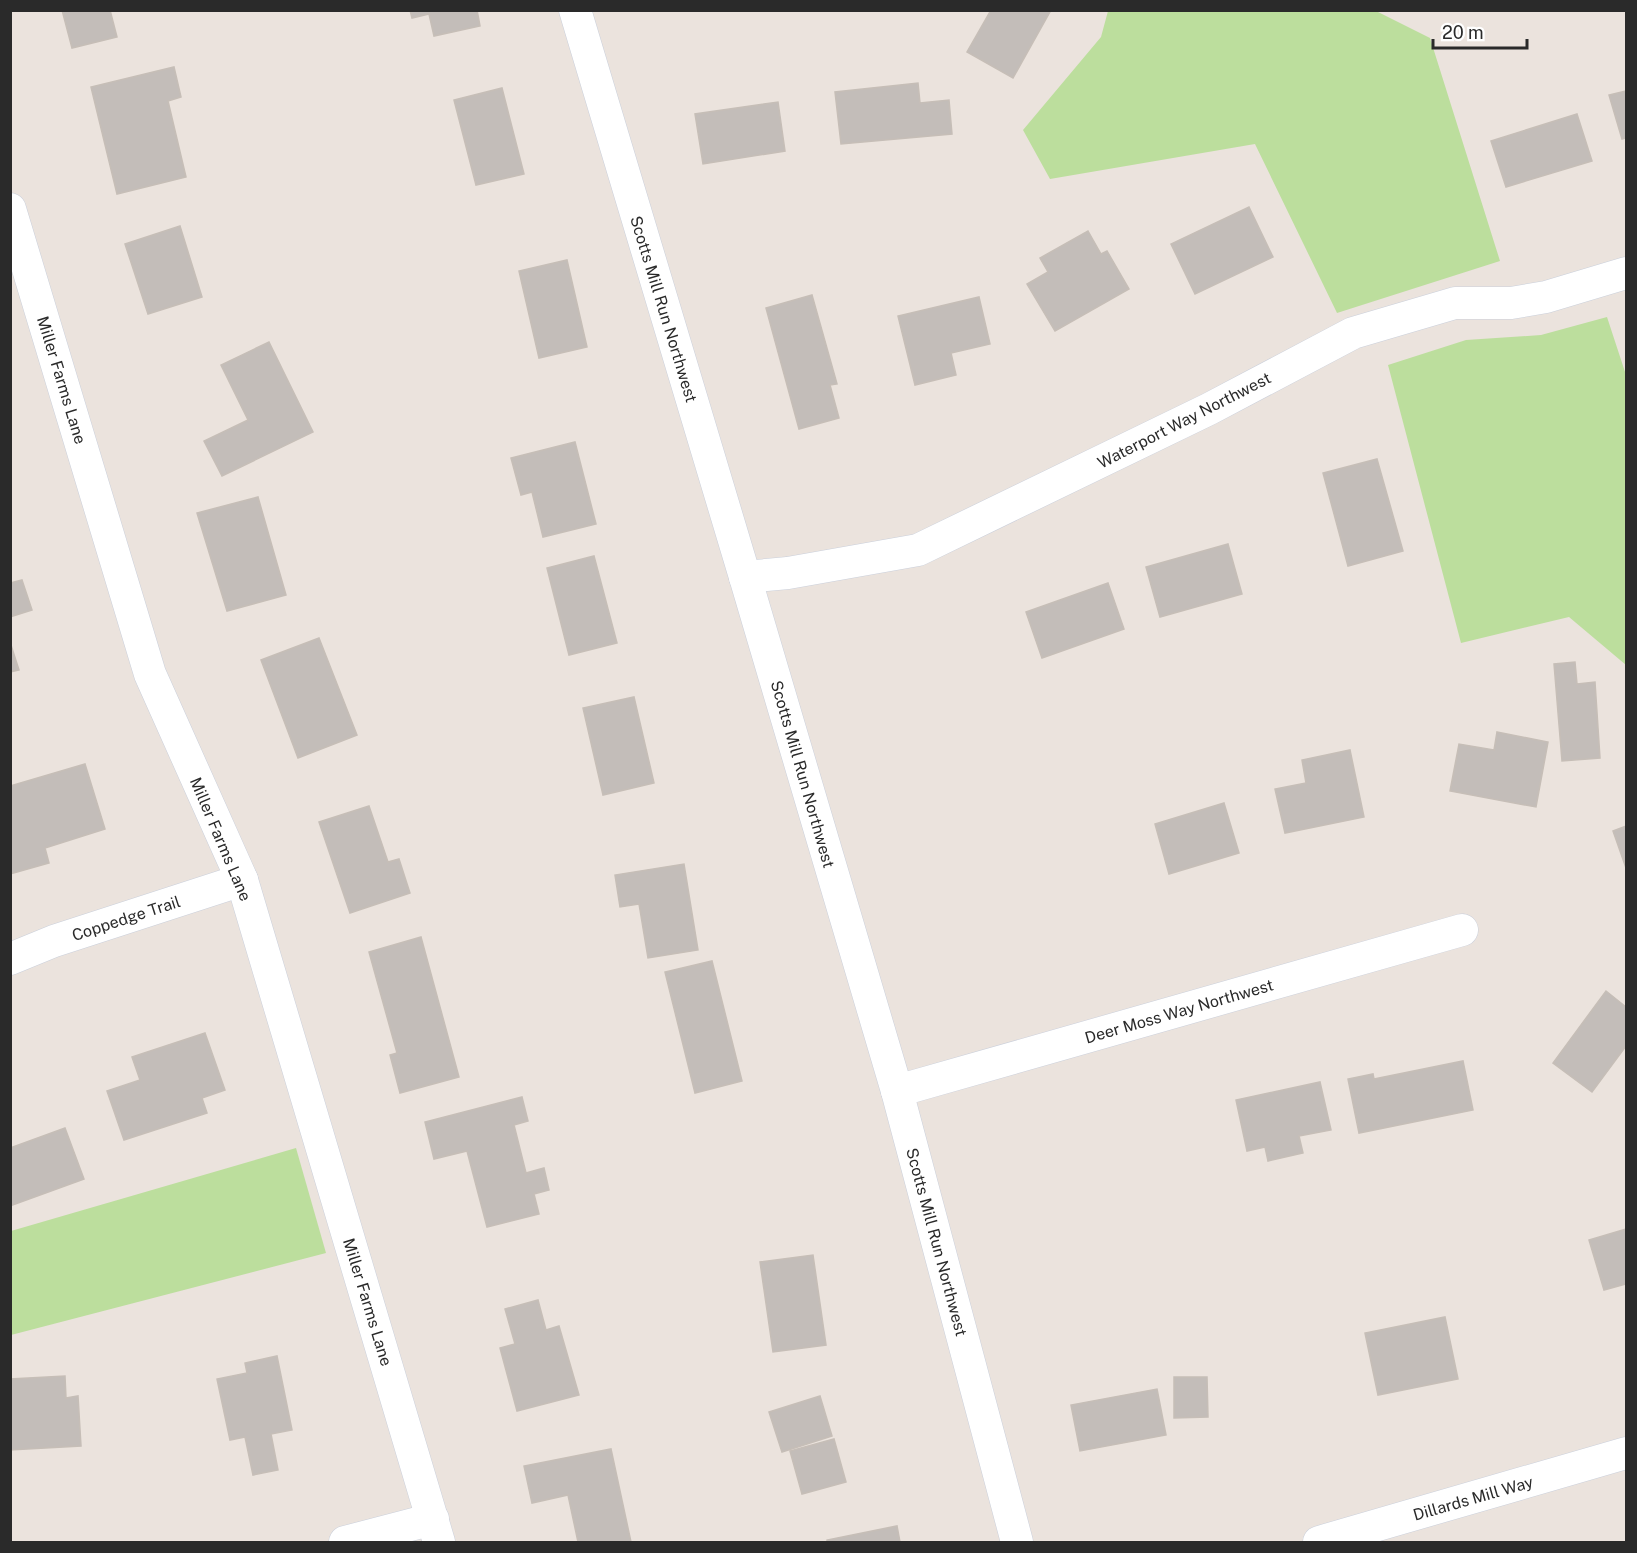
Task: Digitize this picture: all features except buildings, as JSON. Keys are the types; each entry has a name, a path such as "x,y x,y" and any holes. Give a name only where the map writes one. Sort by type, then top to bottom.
{"street":[{"name":"Scotts Mill Run Northwest","path":"581,12 897,1091 1017,1542"},
{"name":"Miller Farms Lane","path":"10,209 150,674 242,880 436,1531"},
{"name":"Waterport Way Northwest","path":"745,577 788,573 918,550 1209,409 1353,333 1455,303 1511,303 1546,297 1626,273"},
{"name":"Coppedge Trail","path":"10,959 54,941 242,880"},
{"name":"Deer Moss Way Northwest","path":"897,1091 1462,930"},
{"name":"Dillards Mill Way","path":"1319,1542 1626,1454"},
{"path":"345,1542 436,1531"}],"green space":[{"path":"1108,11 1376,11 1430,38 1500,261 1337,313 1255,144 1050,179 1023,130 1101,37"},
{"path":"1607,317 1626,375 1626,665 1569,617 1461,643 1388,365 1466,340 1541,335"},
{"path":"296,1148 326,1253 11,1335 11,1231"}]}
